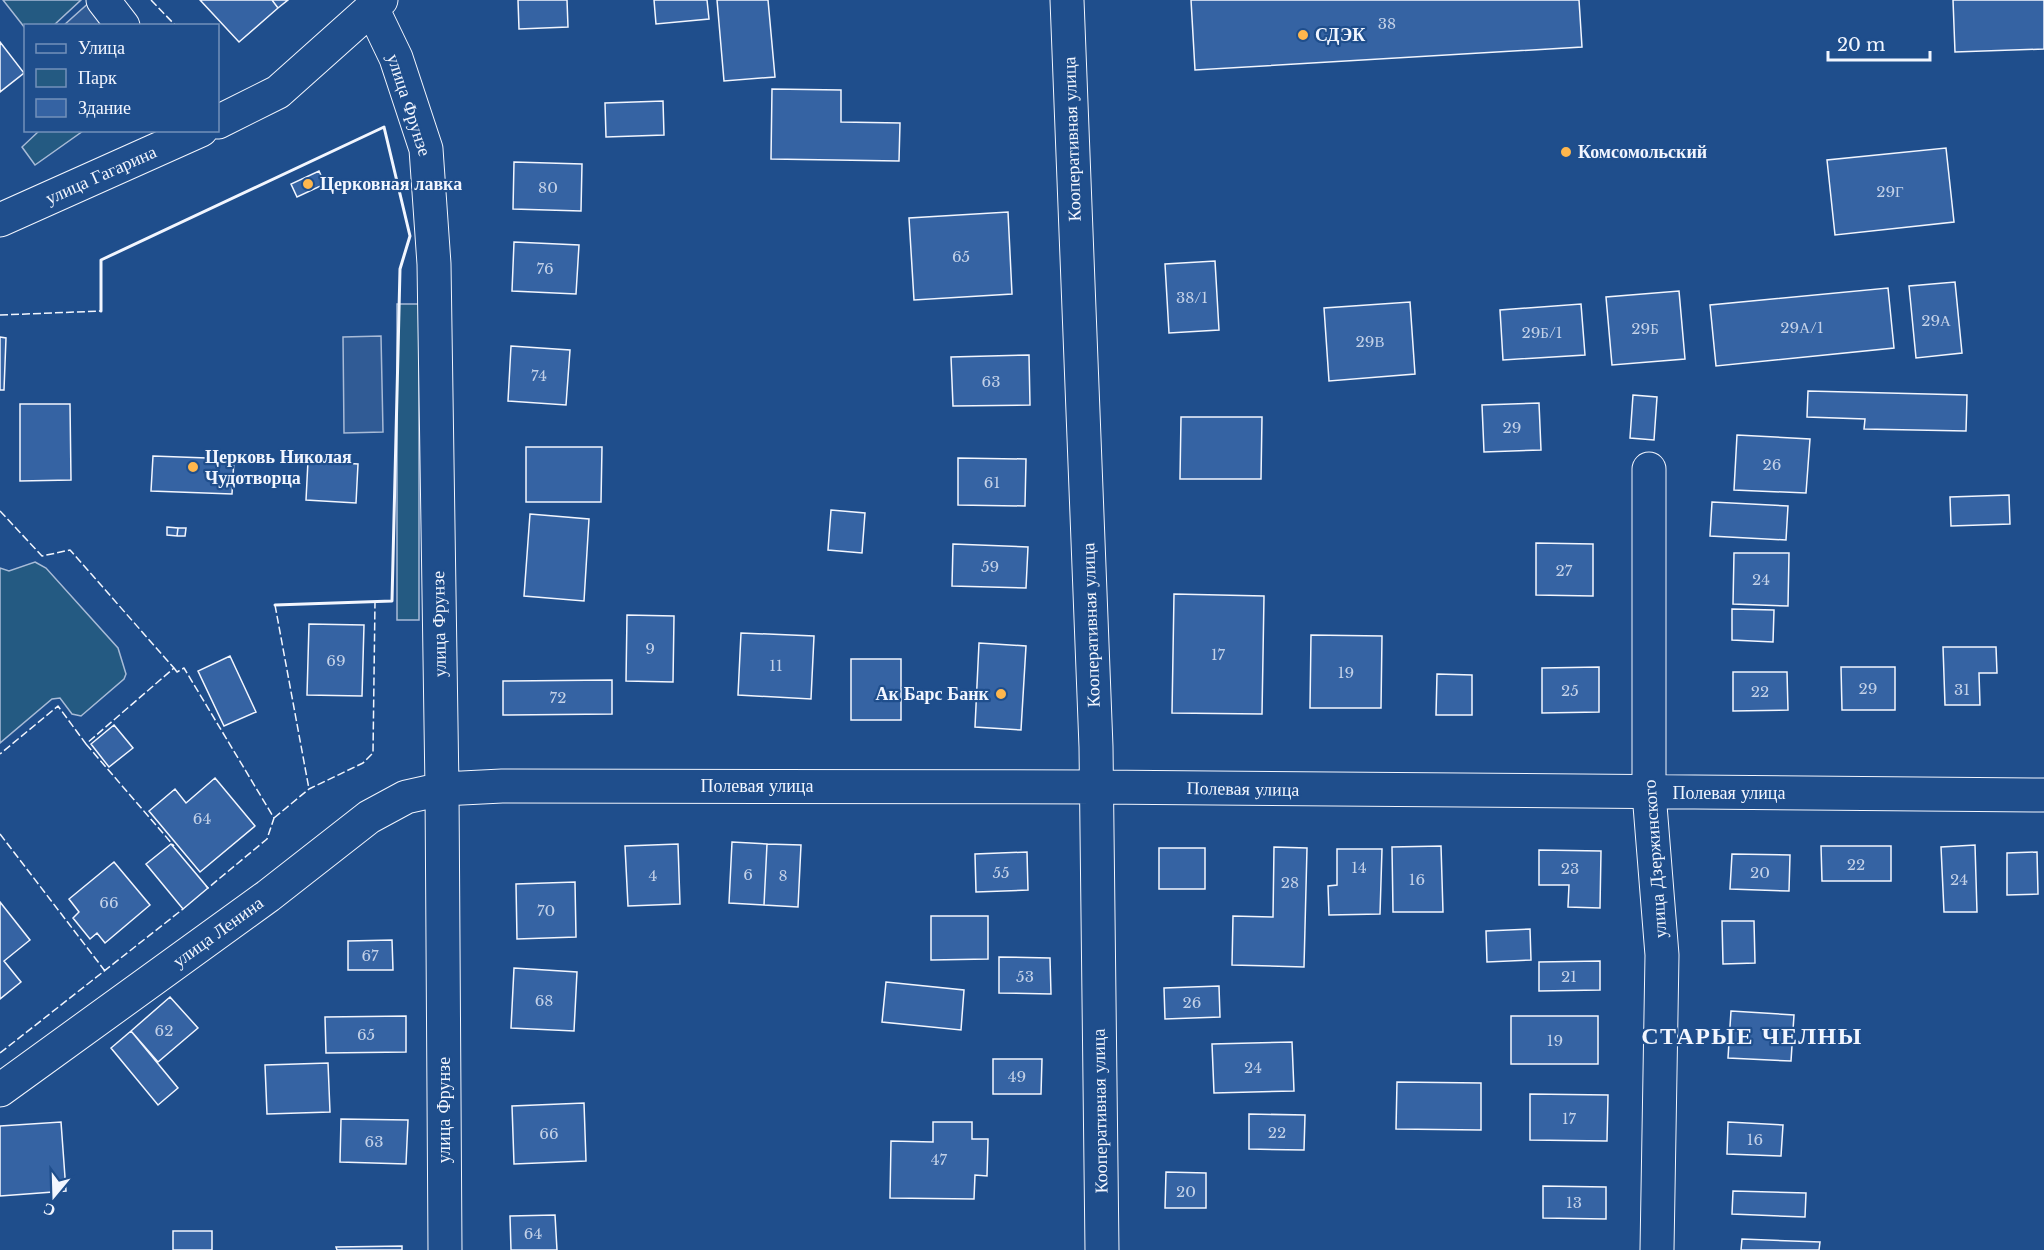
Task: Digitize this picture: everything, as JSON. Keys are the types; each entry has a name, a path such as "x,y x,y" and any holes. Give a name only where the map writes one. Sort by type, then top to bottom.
{"street":[{"path":"103,0 121,24"},
{"name":"Кооперативная улица","path":"1067,0 1096,787 1102,1250"},
{"path":"219,122 278,92 376,4"},
{"name":"улица Фрунзе","path":"376,4 426,149 434,264 442,789 445,1250"},
{"name":"улица Гагарина","path":"0,220 197,132"},
{"name":"улица Дзержинского","path":"1649,469 1649,793 1662,955 1657,1250"},
{"name":"Полевая улица","path":"442,789 502,786 1096,787 2044,795"},
{"name":"улица Ленина","path":"0,1090 268,896 369,817 406,797 442,789"}],"green space":[{"path":"3,0 81,0 55,24 24,24 24,27"},
{"path":"38,132 82,132 35,165 22,147"},
{"path":"397,304 419,304 419,620 397,620"},
{"path":"35,562 46,568 118,648 126,674 124,679 81,716 72,714 60,698 52,699 0,743 0,568 9,571"}],"shaded area":[{"path":"92,0 112,24 65,24"},
{"path":"381,336 383,432 344,433 343,337"}],"building":[{"path":"200,0 272,0 278,8 239,42"},
{"path":"272,0 288,0 278,8"},
{"path":"518,0 567,0 568,27 519,29"},
{"path":"654,0 707,0 709,19 656,24"},
{"path":"717,0 768,0 775,77 724,81"},
{"path":"1191,0 1579,0 1582,47 1195,70"},
{"path":"1953,0 2044,0 2044,49 1955,52"},
{"path":"0,42 24,73 0,92"},
{"path":"772,89 841,90 841,122 900,123 899,161 771,159"},
{"path":"663,101 664,135 606,137 605,103"},
{"path":"1946,148 1954,222 1835,235 1827,160"},
{"path":"514,162 582,164 581,211 513,209"},
{"name":"Церковная лавка","path":"319,171 325,184 297,197 291,184"},
{"path":"1008,212 1012,294 914,300 909,218"},
{"path":"514,242 579,245 576,294 512,291"},
{"path":"1215,261 1219,330 1169,333 1165,264"},
{"path":"1955,282 1962,353 1916,358 1909,286"},
{"path":"1888,288 1894,348 1716,366 1710,305"},
{"path":"1679,291 1685,359 1612,365 1606,297"},
{"path":"1410,302 1415,374 1329,381 1324,308"},
{"path":"1581,304 1585,355 1503,360 1500,310"},
{"path":"0,337 6,338 4,390 0,390"},
{"path":"511,346 570,350 566,405 508,401"},
{"path":"1029,355 1030,405 953,406 951,357"},
{"path":"1808,391 1967,395 1966,431 1864,429 1865,419 1807,417"},
{"path":"1633,395 1657,397 1654,440 1630,438"},
{"path":"1539,403 1541,450 1484,452 1482,405"},
{"path":"20,404 70,404 71,480 20,481"},
{"path":"1181,417 1262,417 1261,479 1180,479"},
{"path":"1737,435 1810,439 1806,493 1734,490"},
{"path":"526,447 602,447 601,502 526,502"},
{"name":"Церковь Николая Чудотворца","path":"153,456 234,459 232,494 151,491"},
{"path":"958,458 1026,459 1025,506 958,505"},
{"path":"308,461 358,464 356,503 306,500"},
{"path":"2009,495 2010,524 1951,526 1950,497"},
{"path":"1712,502 1788,506 1786,540 1710,536"},
{"path":"831,510 865,513 862,553 828,550"},
{"path":"530,514 589,519 584,601 524,596"},
{"path":"167,527 178,528 177,536 167,535"},
{"path":"178,528 186,528 185,536 177,536"},
{"path":"1536,543 1593,544 1593,596 1536,595"},
{"path":"953,544 1028,547 1026,588 952,586"},
{"path":"1734,553 1789,553 1788,606 1733,604"},
{"path":"1174,594 1264,596 1262,714 1172,713"},
{"path":"1732,609 1774,610 1773,642 1732,640"},
{"path":"627,615 674,616 673,682 626,681"},
{"path":"309,624 364,625 362,696 307,695"},
{"path":"741,633 814,636 811,699 738,695"},
{"path":"1311,635 1382,636 1381,708 1310,708"},
{"path":"979,643 1026,646 1021,730 975,727"},
{"path":"1943,647 1996,647 1997,673 1979,673 1980,705 1945,705"},
{"path":"230,656 256,712 224,726 198,671"},
{"path":"851,659 901,659 901,720 851,720"},
{"path":"1599,667 1599,712 1542,713 1542,668"},
{"path":"1841,667 1895,667 1895,710 1842,710"},
{"path":"1733,672 1787,672 1788,710 1733,711"},
{"path":"1437,674 1472,675 1472,715 1436,715"},
{"path":"612,680 612,714 503,715 503,681"},
{"path":"114,725 133,748 109,767 91,744"},
{"path":"215,778 255,826 200,872 149,811 175,789 186,803"},
{"path":"732,842 767,844 764,905 729,903"},
{"path":"171,844 208,888 183,909 146,864"},
{"path":"678,844 680,904 628,906 625,846"},
{"path":"767,844 801,845 798,907 764,905"},
{"path":"1975,845 1977,912 1944,912 1941,847"},
{"path":"1441,846 1443,912 1393,912 1392,847"},
{"path":"1821,846 1891,846 1891,881 1822,881"},
{"path":"1274,847 1307,848 1304,967 1232,965 1233,916 1273,917"},
{"path":"1159,848 1205,848 1205,889 1159,889"},
{"path":"1337,849 1382,849 1380,914 1329,915 1328,886 1337,885"},
{"path":"1539,850 1601,851 1600,908 1568,907 1569,885 1539,885"},
{"path":"1027,852 1028,890 976,892 975,854"},
{"path":"2037,852 2038,894 2007,895 2007,853"},
{"path":"1732,854 1790,855 1789,891 1730,889"},
{"path":"114,862 150,905 105,943 97,933 90,939 73,918 79,912 69,899"},
{"path":"575,882 576,937 517,939 516,884"},
{"path":"0,902 30,940 4,961 21,982 0,999"},
{"path":"931,916 988,916 988,959 931,960"},
{"path":"1722,921 1754,921 1755,963 1723,964"},
{"path":"1530,929 1531,960 1487,962 1486,931"},
{"path":"392,940 393,970 348,970 348,941"},
{"path":"999,957 1050,958 1051,994 999,993"},
{"path":"1600,961 1600,990 1539,991 1539,962"},
{"path":"514,968 577,972 574,1031 511,1028"},
{"path":"886,982 964,990 961,1030 882,1022"},
{"path":"1219,986 1220,1017 1165,1019 1164,988"},
{"path":"170,997 198,1028 158,1062 131,1031"},
{"path":"1731,1011 1794,1015 1791,1061 1728,1058"},
{"path":"406,1016 406,1052 326,1053 325,1017"},
{"path":"1511,1016 1598,1016 1598,1064 1511,1064"},
{"path":"131,1031 178,1088 158,1105 111,1048"},
{"path":"1292,1042 1294,1091 1214,1093 1212,1044"},
{"path":"993,1059 1042,1059 1041,1094 993,1094"},
{"path":"328,1063 330,1112 267,1114 265,1065"},
{"path":"1397,1082 1481,1083 1481,1130 1396,1129"},
{"path":"1530,1094 1608,1095 1607,1141 1530,1140"},
{"path":"584,1103 586,1161 514,1164 512,1106"},
{"path":"1249,1114 1305,1115 1304,1150 1249,1149"},
{"path":"341,1119 408,1120 406,1164 340,1162"},
{"path":"61,1122 66,1191 0,1196 0,1126"},
{"path":"933,1122 972,1122 972,1139 988,1139 987,1176 975,1175 974,1199 890,1198 891,1141 933,1142"},
{"path":"1728,1122 1783,1125 1781,1156 1727,1154"},
{"path":"1166,1172 1206,1173 1206,1208 1165,1208"},
{"path":"1543,1186 1606,1187 1606,1219 1543,1218"},
{"path":"1733,1191 1806,1193 1805,1217 1732,1214"},
{"path":"555,1215 557,1250 511,1250 510,1216"},
{"path":"173,1231 212,1231 212,1250 173,1250"},
{"path":"1742,1239 1820,1242 1819,1250 1741,1250"},
{"path":"402,1246 402,1250 337,1250 336,1247"}],"fence":[{"path":"151,0 174,24"},
{"path":"0,315 101,311"},
{"path":"0,511 42,556 70,550 174,668 86,744 58,706 0,754"},
{"path":"274,818 309,789 363,763 373,753 375,602"},
{"path":"275,605 309,789"},
{"path":"174,668 177,672 184,668 274,818 267,839 208,888 206,886"},
{"path":"86,744 174,846"},
{"path":"0,834 105,971"},
{"path":"0,1053 183,909"}],"wall":[{"path":"101,311 101,260 384,127 410,236 400,269 392,601 275,605"}],"place":[{"name":"СДЭК","path":"1303,35"},
{"name":"Комсомольский","path":"1566,152"},
{"name":"Церковная лавка","path":"308,184"},
{"name":"Церковь Николая Чудотворца","path":"193,467"},
{"name":"Ак Барс Банк","path":"1001,694"}],"district":[{"name":"СТАРЫЕ ЧЕЛНЫ","path":"1752,1035"}]}
